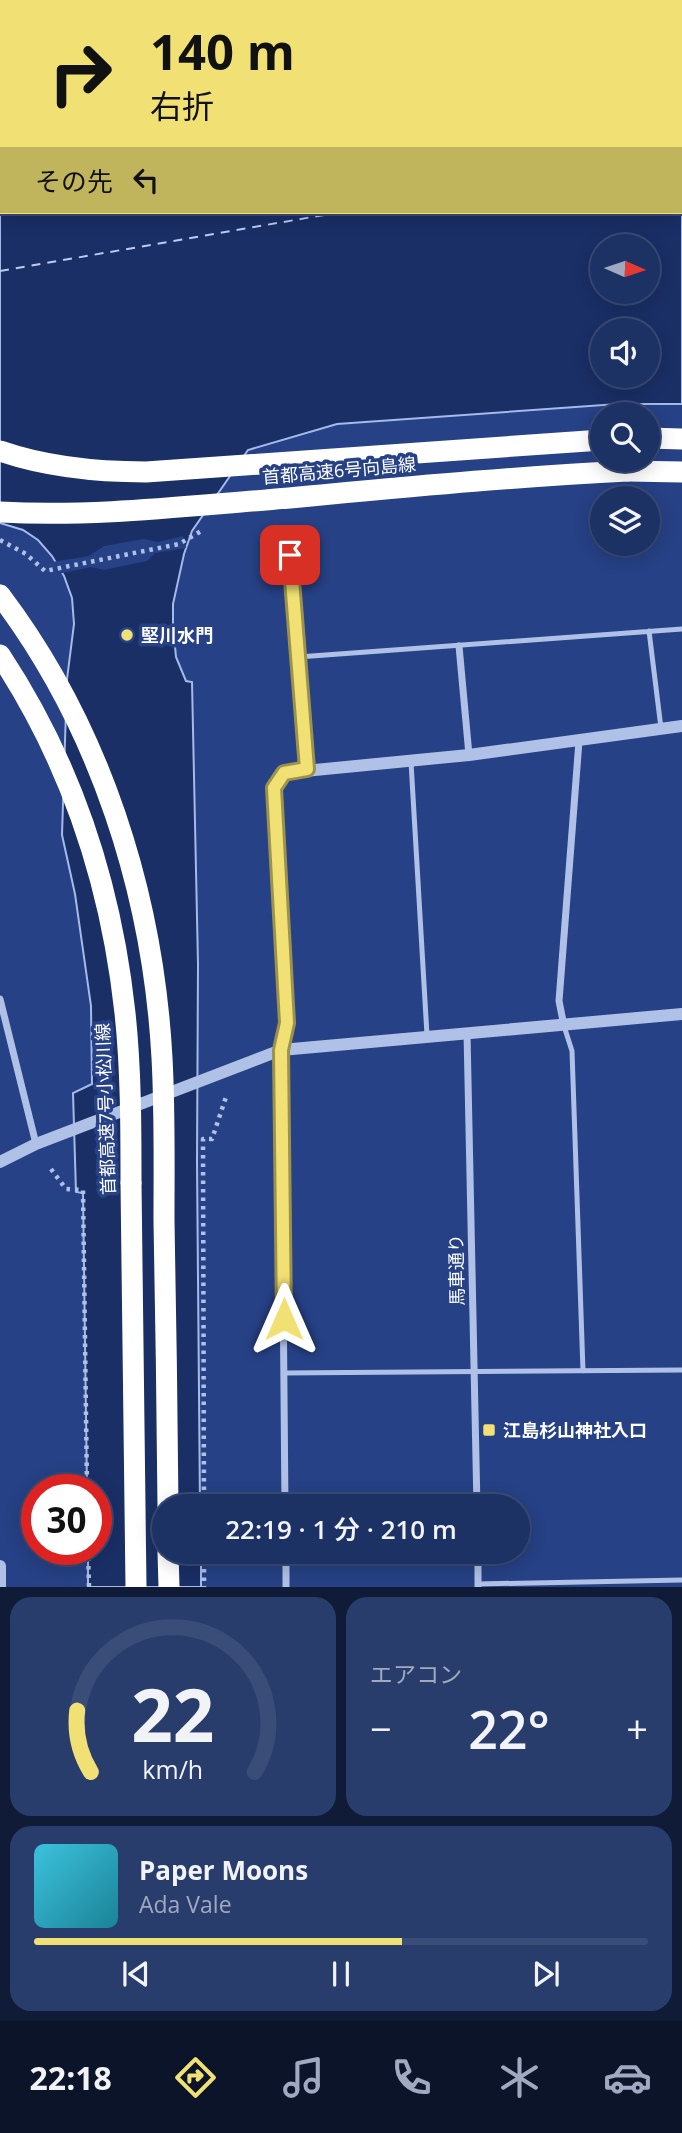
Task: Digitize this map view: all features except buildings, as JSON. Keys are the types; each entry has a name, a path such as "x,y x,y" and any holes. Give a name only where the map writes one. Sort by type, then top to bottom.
{"highway":[{"path":"660,438 682,439"},
{"name":"首都高速6号向島線","path":"0,451 65,467 95,471 146,472 590,441"},
{"name":"首都高速6号向島線","path":"0,512 78,513 140,510 535,476 628,471 682,472"},
{"path":"0,595 46,663 93,758 127,851 150,950 162,1057 168,1494"},
{"name":"首都高速7号小松川線","path":"0,655 38,718 62,766 80,812 98,869 117,955 129,1073 136,1587"},
{"path":"169,1564 169,1587"}],"street":[{"path":"459,646 469,755"},
{"path":"285,1494 281,1050 287,1023 274,788 284,773 307,769 469,755 682,726"},
{"path":"564,1026 559,1001 579,741"},
{"path":"0,999 36,1144"},
{"path":"0,1162 36,1144 281,1050 682,1014"},
{"name":"馬車通り","path":"467,1032 477,1494"},
{"path":"286,1564 286,1587"},
{"path":"478,1564 478,1586"},
{"path":"0,1566 0,1587"}],"lane":[{"path":"288,529 307,769"},
{"path":"298,657 682,629"},
{"path":"649,631 661,728"},
{"path":"411,759 427,1036"},
{"path":"564,1026 572,1051 583,1371"},
{"path":"284,1373 682,1370"},
{"path":"478,1586 682,1580"}],"path":[{"path":"204,1494 203,1139 212,1139 227,1094"},
{"path":"51,1169 66,1189 83,1190 88,1474"},
{"path":"204,1564 204,1587"},
{"path":"88,1565 89,1587"}],"water":[{"path":"0,214 682,214 682,404 590,402 590,406 337,424 248,450 192,531 173,604 173,625 176,657 186,681 192,682 198,964 200,1494 152,1494 152,1564 201,1564 201,1587 88,1587 88,1565 112,1565 112,1474 87,1474 83,1193 76,1192 73,1093 92,1084 91,1006 75,894 62,835 67,679 74,624 72,598 64,576 38,540 23,530 0,523"}],"pier":[{"path":"183,536 186,548 155,553 147,561 104,570 91,567 58,574 52,562 89,556 104,546 144,539 158,542"}],"ferry route":[{"path":"0,271 329,214"}],"place":[{"name":"堅川水門","path":"127,635"},
{"name":"江島杉山神社入口","path":"489,1430"}],"route":[{"path":"284,1319 281,1050 287,1023 274,788 284,773 307,769 290,555"}]}
